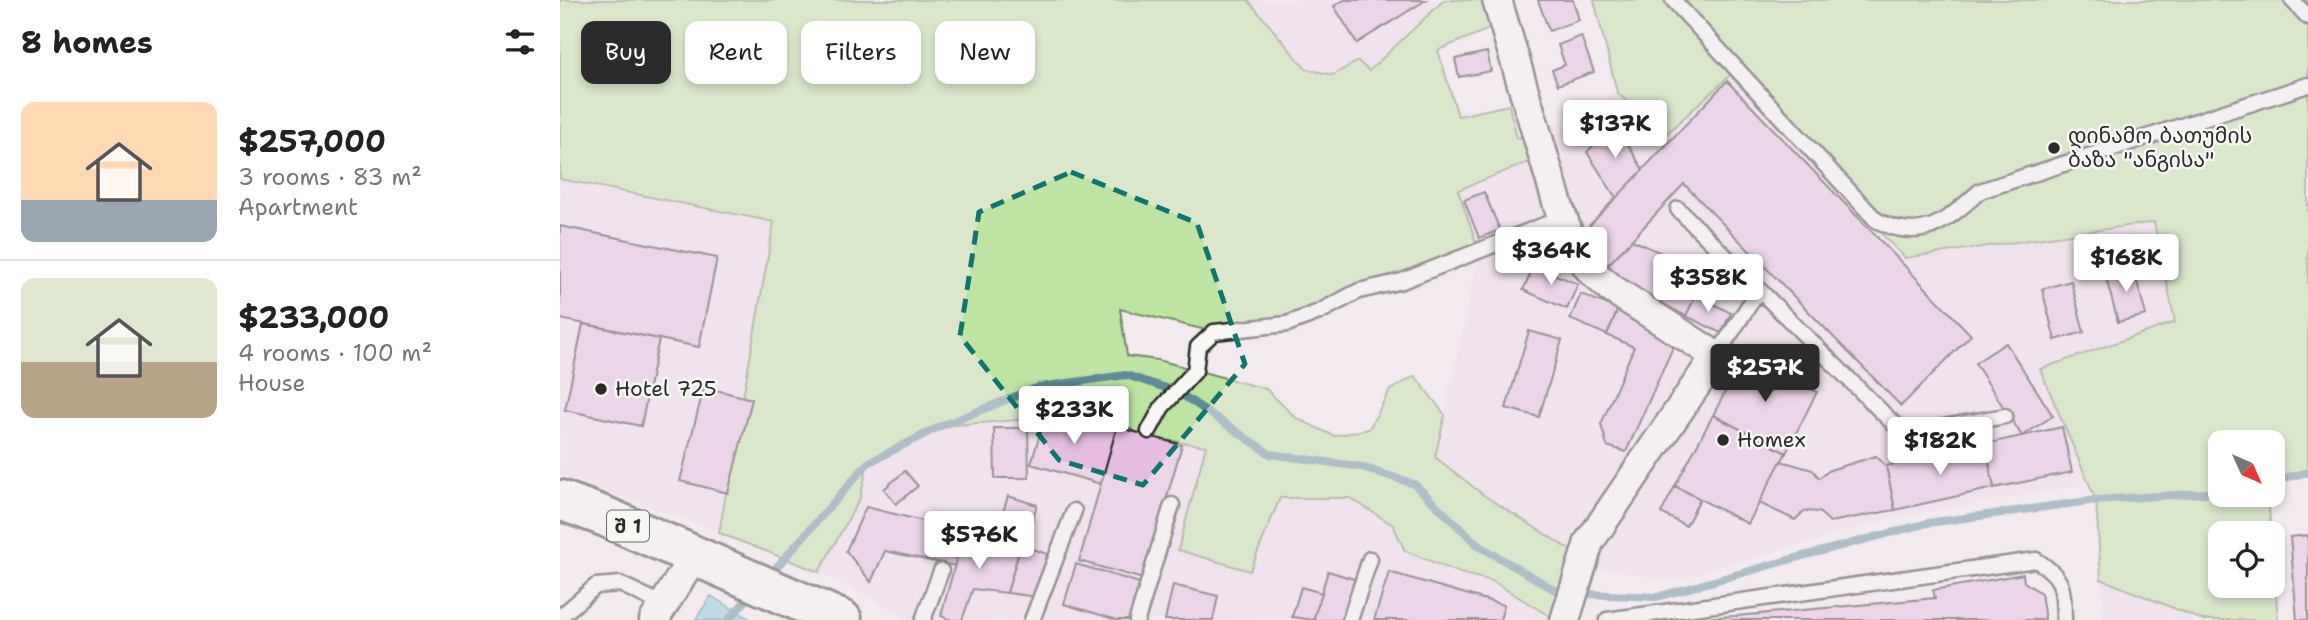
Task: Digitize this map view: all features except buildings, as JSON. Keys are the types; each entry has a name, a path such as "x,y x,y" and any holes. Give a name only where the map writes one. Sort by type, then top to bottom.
{"highway":[{"name":"შ 1","path":"560,500 606,517 826,613"}],"street":[{"path":"1497,0 1562,218 1574,249 1592,272 1612,289 1716,356 1589,542 1565,620"},
{"path":"659,612 695,555"}],"lane":[{"path":"1674,0 1876,220 1895,230 1924,230 1951,217 1980,191 2308,85"},
{"path":"2292,0 2308,17"},
{"path":"1678,209 1904,434 2005,416"},
{"path":"1149,430 1163,407 1195,371 1198,347 1214,332 1287,324 1319,313 1359,291 1402,281 1562,218"},
{"path":"1716,356 1759,290"},
{"path":"1137,620 1172,505"},
{"path":"1032,620 1074,511"},
{"path":"1350,620 1370,559"},
{"path":"1607,620 2036,560 2053,570 2063,588 2064,620"},
{"path":"923,620 941,571"},
{"path":"560,617 596,586 620,584 659,612"}],"highlighted area":[{"path":"1071,172 1197,223 1245,364 1143,485 1059,460 960,336 979,212"}],"shaded area":[{"path":"1248,0 1444,0 1369,72 1358,61 1333,75 1306,69"},
{"path":"1730,75 1906,258 2154,222 2175,322 2040,369 2089,484 1889,519 1673,581 1595,567 1485,496 1435,457 1479,251 1458,190 1543,157 1536,133 1617,92 1663,137"},
{"path":"560,179 774,221 718,532 560,474"},
{"path":"1103,413 1145,437 1206,446 1178,549 1280,498 1350,498 1393,525 1405,551 1460,573 1492,581 1556,620 912,620 819,572 860,498 868,463 941,426"},
{"path":"2101,579 2203,620 2104,620"}],"green space":[{"path":"560,0 1248,0 1306,69 1333,75 1358,61 1369,71 1444,0 1497,0 1504,23 1438,50 1458,116 1509,105 1517,138 1536,133 1544,156 1458,190 1479,251 1319,312 1214,332 1120,309 1127,356 1158,360 1266,389 1296,418 1334,436 1369,429 1390,390 1415,376 1445,415 1435,457 1485,496 1575,553 1556,620 1492,581 1460,573 1405,551 1393,525 1350,498 1280,498 1250,571 1178,550 1206,446 1145,437 1103,413 941,426 868,463 860,498 819,572 719,533 774,222 560,179"},
{"name":"დინამო ბათუმის ბაზა \"ანგისა\"","path":"1594,0 2308,0 2308,472 2286,478 2286,430 2208,430 2208,508 2269,508 2270,521 2208,521 2208,598 2276,598 2278,620 2203,620 2101,579 2096,500 2040,369 2175,322 2154,222 1905,258 1730,75 1663,137 1617,92"}],"water":[{"path":"711,596 752,620 695,620"}],"waterway":[{"path":"768,577 868,463 941,426 1039,387 1126,375 1178,392 1270,454 1362,467 1414,484 1479,546 1560,593 1657,597 1928,523 2096,500 2208,493"},
{"path":"2286,478 2308,472"},
{"path":"728,620 752,594"}],"place":[{"name":"დინამო ბათუმის ბაზა \"ანგისა\"","path":"2054,148"},
{"name":"Hotel 725","path":"601,389"},
{"name":"Homex","path":"1723,440"}]}
